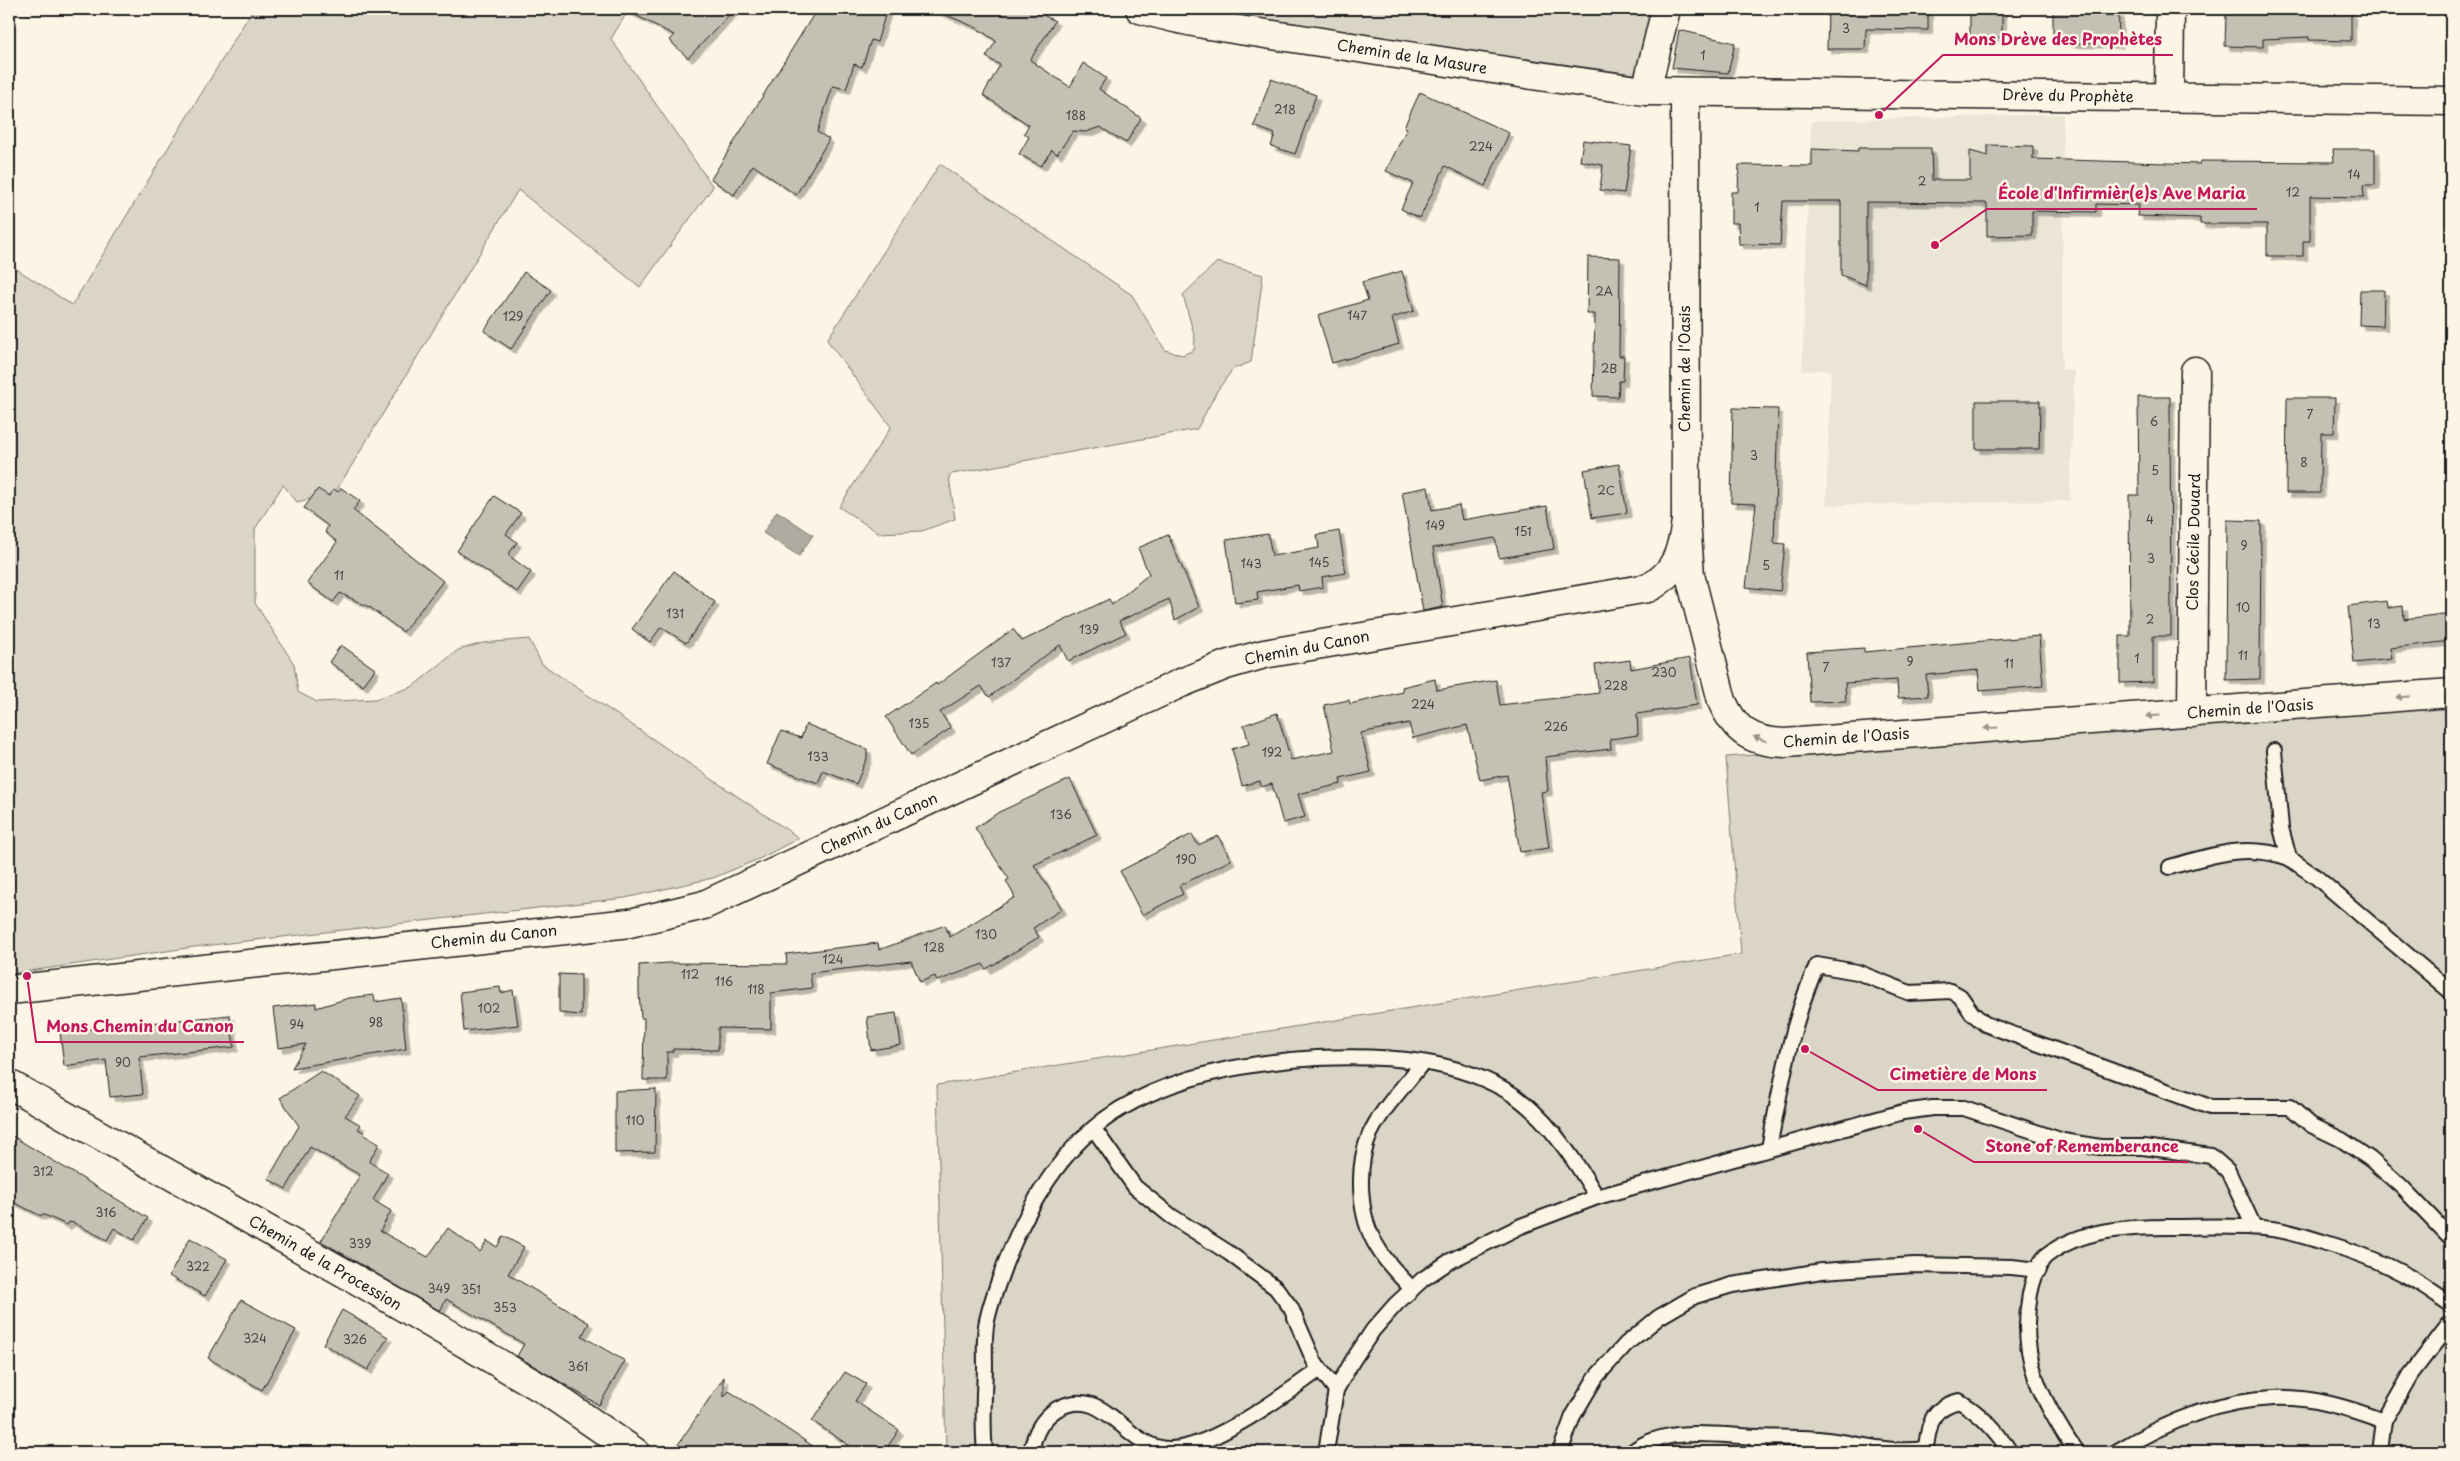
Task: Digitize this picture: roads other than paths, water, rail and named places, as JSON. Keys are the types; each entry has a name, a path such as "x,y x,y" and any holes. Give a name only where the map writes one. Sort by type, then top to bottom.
{"street":[{"name":"Chemin de la Masure","path":"1140,9 1164,16 1257,32 1530,76 1646,91 1685,92"},
{"path":"1646,91 1666,9"},
{"path":"2169,97 2170,9"},
{"name":"Drève du Prophète","path":"1685,92 2451,101"},
{"name":"Chemin de l'Oasis","path":"1685,92 1686,521 1690,575 1715,678 1730,719 1742,732 1765,742 2451,693"},
{"name":"Clos Cécile Douard","path":"2192,713 2195,371"},
{"name":"Chemin du Canon","path":"9,990 630,923 704,905 1181,683 1226,665 1264,654 1648,588 1661,582 1675,566 1682,546 1686,521"},
{"name":"Chemin de la Procession","path":"9,1084 397,1304 546,1392 635,1452"}],"lane":[{"path":"2274,751 2281,828 2289,858"},
{"path":"2170,867 2233,851 2268,851 2289,858 2316,877 2451,992"},
{"path":"1769,1148 1791,1043 1808,985 1817,965 1857,972 1910,993 1951,991 1960,996 1972,1013 1985,1024 2210,1107 2290,1106 2311,1125 2342,1140 2370,1159 2402,1187 2451,1238"},
{"path":"985,1452 982,1423 986,1326 998,1283 1019,1229 1040,1190 1062,1162 1094,1129 1118,1110 1151,1093 1192,1078 1237,1067 1288,1060 1340,1057 1398,1058 1468,1071 1516,1097 1556,1136 1578,1164 1598,1197"},
{"path":"1412,1289 1391,1267 1377,1247 1367,1226 1362,1183 1363,1160 1370,1134 1381,1115 1422,1063"},
{"path":"1326,1452 1336,1390 1374,1330 1412,1289 1450,1261 1521,1226 1598,1197 1903,1112 1933,1108 1964,1108 2063,1140 2100,1148 2143,1148 2211,1156 2228,1171 2254,1227"},
{"path":"1094,1129 1135,1187 1171,1216 1229,1253 1276,1288 1292,1308 1320,1370 1336,1390"},
{"path":"2076,1452 2047,1405 2036,1377 2026,1346 2026,1312 2032,1284 2045,1257 2078,1238 2109,1231 2150,1227 2254,1227 2302,1236 2373,1257 2410,1277 2451,1306"},
{"path":"1560,1452 1573,1416 1596,1376 1626,1344 1659,1317 1695,1296 1732,1285 1832,1270 1914,1265 2012,1267 2039,1270"},
{"path":"2380,1452 2384,1421 2411,1374 2450,1325"},
{"path":"1031,1452 1034,1436 1047,1415 1065,1405 1082,1402 1097,1406 1143,1443 1155,1448 1172,1449 1198,1444 1273,1403 1320,1370"},
{"path":"2116,1452 2185,1418 2243,1402 2273,1398 2320,1402 2353,1409 2384,1421"},
{"path":"1632,1452 1644,1443 1674,1436 1717,1433 1755,1437 1824,1439 1887,1450 1925,1451 1928,1429 1934,1413 1948,1404 1959,1402 1970,1408 1999,1434 2010,1452"},
{"path":"1755,1437 1761,1452"}],"place":[{"name":"Mons Drève des Prophètes","path":"1879,115"},
{"name":"École d'Infirmièr(e)s Ave Maria","path":"1935,245"},
{"name":"Mons Chemin du Canon","path":"27,976"},
{"name":"Cimetière de Mons","path":"1805,1049"},
{"name":"Stone of Rememberance","path":"1918,1129"}]}
